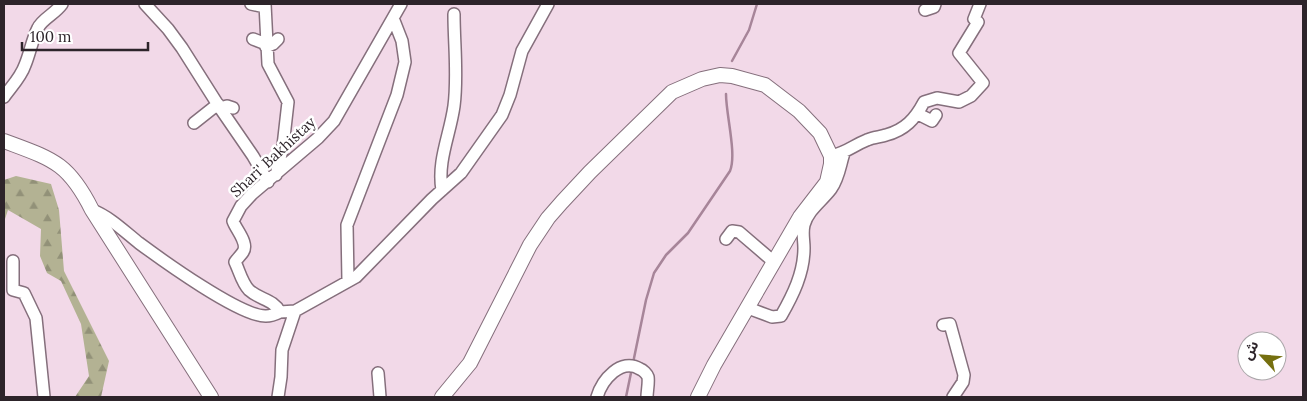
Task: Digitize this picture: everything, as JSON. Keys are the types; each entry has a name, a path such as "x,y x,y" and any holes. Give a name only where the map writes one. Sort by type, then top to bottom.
{"main road":[{"path":"442,397 470,363 530,245 548,218 590,172 672,92 702,79 720,75 744,78 765,85 786,100 811,124 837,154 827,182 800,216 714,365 698,397"},
{"path":"4,141 38,154 61,166 77,183 92,210 211,397"}],"street":[{"path":"4,97 24,70 41,23 57,11 62,4"},
{"path":"145,4 168,29 182,48 253,156 272,178"},
{"path":"251,4 265,5 266,45 270,69 288,102 282,146 272,178"},
{"name":"Shari' Bakhistay","path":"280,312 276,304 248,289 234,262 244,252 244,246 243,239 235,229 232,221 235,214 252,194 318,138 334,121 401,4"},
{"path":"92,210 104,215 141,244 225,301 252,313 265,316 295,311 348,281 365,269 461,173 502,115 510,95 522,51 548,4"},
{"path":"924,10 934,7 935,4"},
{"path":"748,308 772,317 781,316 797,287 804,248 802,238 805,221 807,216 831,190 836,181 837,154 869,139 896,131 909,124 918,114 924,102 937,98 959,102 971,96 983,83 959,53 978,22 974,19 980,4"},
{"path":"442,190 440,176 442,155 454,107 456,61 454,14"},
{"path":"348,281 347,225 397,95 405,62 402,41 393,18"},
{"path":"252,39 266,45 273,44 278,39"},
{"path":"194,123 219,106 233,108"},
{"path":"918,114 932,121 936,115"},
{"path":"726,239 732,231 739,232 774,262"},
{"path":"13,261 13,290 24,293 36,318 41,392"},
{"path":"278,397 282,350 295,311"},
{"path":"944,325 950,324 964,375 963,382 953,397"},
{"path":"597,397 599,391 613,372 620,368 633,366 643,370 648,377 647,397"},
{"path":"378,373 380,397"}],"green space":[{"path":"16,176 51,184 59,210 64,271 109,361 101,397 75,397 89,376 81,324 61,281 47,273 40,256 41,229 8,210 4,222 4,180"}],"waterway":[{"path":"732,61 749,30 757,4"},
{"path":"633,363 646,300 654,273 666,255 688,233 730,171 732,145 726,94"},
{"path":"626,397 632,368"}]}
